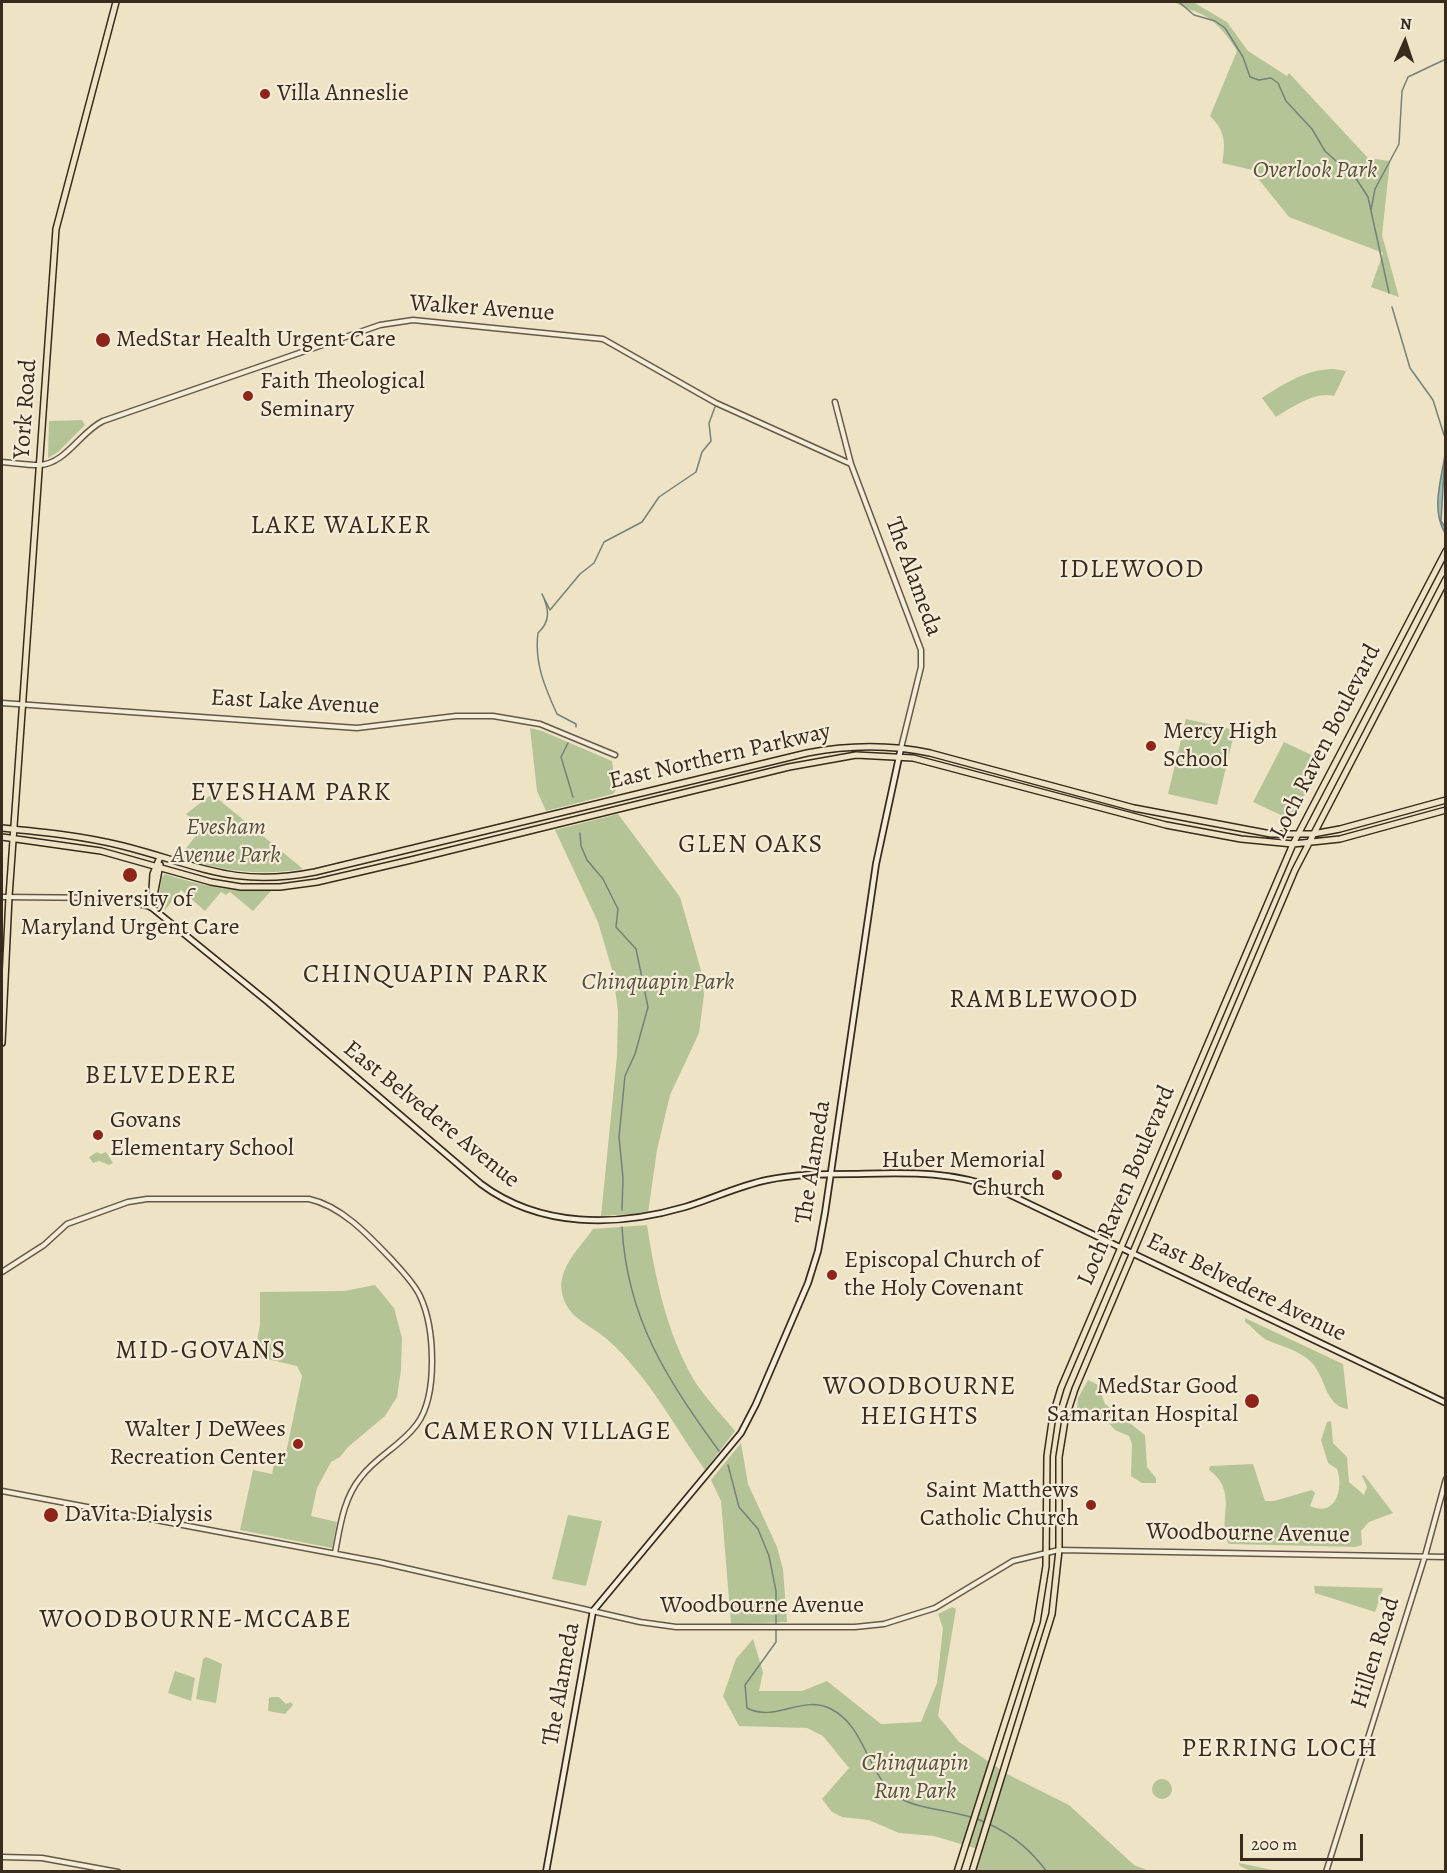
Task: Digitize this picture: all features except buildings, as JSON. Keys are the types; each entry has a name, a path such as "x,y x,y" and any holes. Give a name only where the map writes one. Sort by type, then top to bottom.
{"main road":[{"name":"York Road","path":"2,1043 9,897 57,226 116,2"},
{"name":"Loch Raven Boulevard","path":"957,1872 1040,1612 1047,1552 1046,1473 1053,1415 1061,1388 1293,844 1446,551"},
{"name":"Loch Raven Boulevard","path":"972,1872 1052,1614 1059,1550 1059,1457 1065,1420 1079,1379 1308,843 1446,579"},
{"name":"East Northern Parkway","path":"2,828 79,837 227,876 265,879 295,876 807,753 851,747 901,748 944,756 1134,808 1255,832 1298,835 1340,830 1446,800"},
{"name":"The Alameda","path":"546,1872 593,1611 726,1454 748,1421 813,1267 831,1174 876,864 901,748"},
{"name":"East Northern Parkway","path":"2,837 101,851 201,880 233,886 297,885 818,760 868,754 932,762 1166,825 1241,839 1293,844 1308,843 1359,835 1446,810"},
{"path":"151,907 160,857"},
{"name":"East Belvedere Avenue","path":"151,907 268,1002 481,1184 507,1202 523,1209 573,1219 627,1219 685,1207 764,1180 831,1174 927,1173 963,1177 999,1189 1446,1403"},
{"path":"1040,1612 1052,1614"},
{"path":"1022,1673 1033,1678"}],"street":[{"name":"Walker Avenue","path":"40,465 59,458 86,431 103,421 380,326 413,320 603,339 716,403 851,464"},
{"name":"The Alameda","path":"835,404 851,464 921,650 921,667 901,748"},
{"path":"2,462 40,465"},
{"name":"East Lake Avenue","path":"2,703 357,728 456,716 493,716 540,724 615,755"},
{"name":"East Belvedere Avenue","path":"2,897 113,898 151,907"},
{"path":"2,1272 44,1245 63,1226 128,1202 147,1199 309,1199 336,1210 377,1244 414,1286 424,1306 430,1332 430,1390 425,1409 417,1423 369,1468 353,1490 342,1516 335,1553"},
{"name":"Hillen Road","path":"1326,1872 1425,1556 1446,1479"},
{"name":"Woodbourne Avenue","path":"2,1491 335,1553 676,1628 855,1627 884,1624 919,1615 946,1602 998,1568 1024,1557 1059,1550 1446,1557"},
{"path":"2,1857 42,1858 118,1872"}],"green space":[{"name":"Overlook Park","path":"1174,2 1193,2 1227,22 1248,51 1287,76 1289,73 1368,158 1390,161 1382,235 1399,297 1371,287 1383,253 1289,217 1256,176 1257,171 1222,163 1223,138 1219,127 1210,116 1237,51 1231,41 1210,19"},
{"path":"1333,369 1346,371 1334,396 1312,398 1276,417 1262,398 1305,374"},
{"path":"82,420 85,425 58,452 48,458 49,421"},
{"path":"1186,719 1235,730 1217,805 1168,794"},
{"path":"530,728 612,761 616,790 613,794 546,811 537,791"},
{"path":"1284,742 1322,760 1293,818 1289,819 1253,802"},
{"name":"Evesham Avenue Park","path":"212,794 303,869 271,872 240,871 210,866 179,857 202,828 186,814"},
{"name":"Chinquapin Park","path":"618,814 680,897 702,974 704,995 699,1033 670,1095 657,1150 648,1213 601,1216 617,1056 618,1011 613,973 598,922 555,830"},
{"name":"Evesham Avenue Park","path":"165,874 218,887 271,891 253,911 230,892 226,895 221,892 205,911 181,890 165,910 157,906 162,877"},
{"path":"97,1152 101,1154 106,1152 113,1163 109,1165 99,1161 93,1163 89,1157"},
{"path":"647,1225 658,1285 676,1344 698,1387 735,1431 705,1470 636,1370 609,1341 581,1321 569,1309 562,1293 561,1284 566,1267 593,1229"},
{"path":"375,1285 394,1308 402,1338 397,1397 385,1416 348,1447 340,1457 331,1462 317,1488 311,1516 337,1522 332,1548 240,1530 253,1470 272,1474 277,1451 286,1453 302,1376 297,1366 254,1356 260,1325 260,1292 344,1291"},
{"path":"1245,1318 1343,1364 1348,1409 1340,1407 1330,1397 1312,1363 1297,1352 1264,1339 1245,1322"},
{"path":"1088,1380 1098,1385 1105,1404 1145,1435 1147,1467 1156,1478 1156,1483 1142,1483 1131,1476 1132,1444 1129,1436 1115,1430 1105,1419 1090,1418 1077,1408 1078,1398"},
{"path":"1331,1421 1333,1443 1347,1457 1349,1482 1364,1495 1367,1487 1362,1476 1364,1475 1393,1513 1369,1522 1361,1531 1362,1545 1355,1547 1229,1544 1225,1526 1226,1497 1218,1479 1209,1470 1210,1466 1253,1464 1265,1501 1274,1501 1312,1490 1315,1493 1310,1506 1319,1509 1326,1508 1336,1499 1339,1484 1337,1469 1328,1463 1321,1440 1327,1422"},
{"path":"741,1443 748,1484 777,1547 783,1569 787,1622 731,1624 721,1501 711,1480"},
{"path":"568,1515 602,1521 586,1586 552,1579"},
{"path":"1314,1586 1383,1589 1375,1612 1315,1593"},
{"name":"Chinquapin Run Park","path":"952,1607 956,1609 938,1716 959,1742 1009,1775 1069,1805 1134,1865 1149,1871 976,1871 981,1850 934,1836 899,1833 869,1820 842,1817 832,1812 822,1799 849,1768 823,1736 807,1728 739,1726 723,1696 736,1659 753,1639 763,1672 759,1691 802,1691 827,1681 881,1724 921,1722 937,1683 943,1628 938,1614"},
{"path":"206,1657 222,1664 216,1703 196,1699 203,1659"},
{"path":"175,1671 195,1678 191,1701 168,1693"},
{"path":"279,1697 286,1704 291,1702 293,1705 285,1714 268,1711 269,1698"},
{"path":"1158,1779 1166,1779 1172,1785 1172,1793 1166,1799 1158,1799 1152,1793 1152,1785"},
{"path":"1239,1863 1277,1871 1250,1871 1240,1866"}],"water":[{"path":"1445,455 1441,521 1445,527 1445,533 1441,524 1438,505"}],"waterway":[{"path":"1179,2 1194,15 1215,21 1225,28 1243,57 1250,77 1259,80 1271,78 1278,83 1286,101 1312,129 1325,151 1357,180 1368,197 1389,293"},
{"path":"1371,210 1375,189 1399,144 1402,91 1408,77 1446,59"},
{"path":"1392,307 1410,368 1433,400 1444,435"},
{"path":"576,727 576,724 557,714 541,675 538,633 548,615 542,594 550,610 580,574 594,563 604,542 642,522 659,497 696,472 702,452 711,441 709,423 715,407"},
{"path":"568,743 561,757 573,797"},
{"path":"580,833 581,846 587,860 603,879 618,909 616,927 636,949 648,1007 635,1054 625,1076 619,1137 623,1178 622,1210"},
{"path":"622,1227 625,1260 641,1319 667,1373 719,1451"},
{"path":"728,1465 739,1507 758,1529 769,1556 776,1591 776,1642 745,1685 747,1708 758,1712 779,1711 810,1705 820,1705 831,1709 843,1717 852,1728 880,1778 900,1798 919,1806 964,1815 984,1822"},
{"path":"989,1824 1021,1844 1047,1872"}],"place":[{"name":"Villa Anneslie","path":"265,94"},
{"name":"MedStar Health Urgent Care","path":"103,340"},
{"name":"Faith Theological Seminary","path":"248,396"},
{"name":"Mercy High School","path":"1151,746"},
{"name":"University of Maryland Urgent Care","path":"130,875"},
{"name":"Govans Elementary School","path":"98,1135"},
{"name":"Huber Memorial Church","path":"1057,1175"},
{"name":"Episcopal Church of the Holy Covenant","path":"832,1275"},
{"name":"MedStar Good Samaritan Hospital","path":"1252,1401"},
{"name":"Walter J DeWees Recreation Center","path":"298,1444"},
{"name":"Saint Matthews Catholic Church","path":"1091,1505"},
{"name":"DaVita Dialysis","path":"51,1515"}],"district":[{"name":"LAKE WALKER","path":"341,527"},
{"name":"IDLEWOOD","path":"1132,571"},
{"name":"EVESHAM PARK","path":"291,794"},
{"name":"GLEN OAKS","path":"751,846"},
{"name":"CHINQUAPIN PARK","path":"426,976"},
{"name":"RAMBLEWOOD","path":"1044,1001"},
{"name":"BELVEDERE","path":"161,1077"},
{"name":"MID-GOVANS","path":"201,1352"},
{"name":"WOODBOURNE HEIGHTS","path":"920,1403"},
{"name":"CAMERON VILLAGE","path":"548,1433"},
{"name":"WOODBOURNE-MCCABE","path":"196,1621"},
{"name":"PERRING LOCH","path":"1280,1750"}]}
